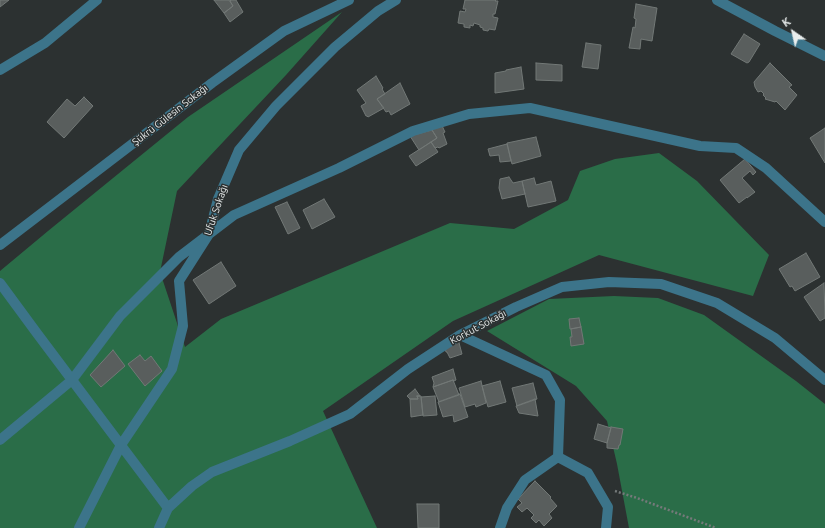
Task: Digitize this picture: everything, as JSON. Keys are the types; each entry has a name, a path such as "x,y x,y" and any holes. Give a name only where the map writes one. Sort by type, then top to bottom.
{"street":[{"path":"0,70 45,43 97,0"},
{"name":"Şükrü Gülesin Sokağı","path":"0,245 212,82 284,31 349,0"},
{"name":"Ufuk Sokağı","path":"79,528 121,445 172,368 183,326 179,281 209,234 218,199 238,150 276,106 336,47 378,10 396,0"},
{"path":"717,0 825,56"},
{"path":"0,440 72,380 120,316 179,257 234,214 339,168 413,131 469,114 530,108 700,146 736,148 766,168 825,222"},
{"name":"Korkut Sokağı","path":"159,528 168,508 192,486 212,472 290,441 350,414 408,369 460,335 516,307 562,287 609,282 661,284 717,302 775,338 825,380"},
{"path":"0,283 168,508"},
{"path":"460,335 546,375 560,400 558,457"},
{"path":"558,457 588,473 608,507 606,528"},
{"path":"500,528 507,508 525,480 558,457"}],"path":[{"path":"595,486 637,498 716,528"}],"green space":[{"path":"342,12 286,75 177,191 160,272 185,347 221,319 450,223 514,229 568,200 580,171 615,159 659,153 697,181 769,255 753,296 599,255 453,321 323,411 377,528 0,528 0,271 188,117"},
{"path":"614,296 658,298 704,315 796,381 825,404 825,528 629,528 607,421 576,386 487,331 549,299"}],"building":[{"path":"0,0 9,0 0,7"},
{"path":"214,0 229,0 233,6 224,13"},
{"path":"236,0 243,12 230,22 224,13 233,6 230,1"},
{"path":"465,0 498,1 495,14 493,14 493,17 498,18 495,30 483,30 480,25 474,23 473,26 470,25 470,28 464,27 464,24 458,23 460,11 465,12 466,9 463,9"},
{"path":"636,4 657,8 652,41 641,39 640,49 629,48 633,27 635,28 636,19 634,18"},
{"path":"744,34 760,44 747,63 731,54"},
{"path":"586,43 601,45 598,69 582,67"},
{"path":"536,63 562,65 562,81 536,80"},
{"path":"770,63 792,85 789,87 797,95 785,110 776,101 765,99 764,94 761,91 758,92 755,87 754,82"},
{"path":"521,67 524,89 495,93 495,73"},
{"path":"376,76 385,94 377,99 384,108 368,117 361,106 366,103 357,90"},
{"path":"400,83 410,104 391,115 389,111 386,112 377,99"},
{"path":"84,97 93,106 64,138 47,122 67,99 75,106"},
{"path":"440,121 445,132 443,133 447,144 439,148 435,148 431,142 437,138 432,130"},
{"path":"825,128 825,163 810,138"},
{"path":"432,130 437,138 419,150 410,136"},
{"path":"536,137 541,156 512,164 507,143"},
{"path":"431,142 438,152 416,166 409,156"},
{"path":"507,144 511,161 500,162 499,155 490,156 488,149"},
{"path":"745,159 756,172 753,175 750,171 742,178 755,192 739,203 720,180"},
{"path":"509,177 513,183 522,181 525,194 502,199 499,188 500,179"},
{"path":"534,178 536,185 551,181 556,201 528,207 522,181"},
{"path":"324,199 335,217 312,229 303,210"},
{"path":"287,202 300,228 288,234 275,207"},
{"path":"806,253 820,277 795,291 792,286 790,287 779,269"},
{"path":"221,262 236,286 209,304 193,280"},
{"path":"824,283 825,318 820,321 804,297"},
{"path":"579,318 581,327 570,329 569,319"},
{"path":"581,327 584,344 571,346 571,329"},
{"path":"458,339 462,354 450,358 446,352 444,344"},
{"path":"113,350 125,366 101,387 90,375"},
{"path":"140,355 145,361 151,356 162,371 145,386 128,364"},
{"path":"453,369 456,380 433,387 434,383 432,377"},
{"path":"453,380 459,395 439,402 433,387"},
{"path":"481,381 486,403 476,407 475,404 465,407 459,388"},
{"path":"500,381 506,402 488,407 482,386"},
{"path":"533,383 537,399 517,406 512,388"},
{"path":"415,389 420,396 417,396 418,399 410,399 407,396"},
{"path":"460,394 468,417 454,422 453,415 443,417 438,402"},
{"path":"417,396 421,396 423,415 411,417 410,399 418,399"},
{"path":"435,396 437,415 423,416 421,397"},
{"path":"535,399 538,416 519,413 516,406"},
{"path":"598,424 611,428 607,443 594,439"},
{"path":"611,427 623,429 618,449 607,448"},
{"path":"535,481 551,497 550,498 557,506 549,514 552,518 544,526 539,520 536,523 531,518 534,515 527,508 522,512 517,507 522,503 518,499"},
{"path":"417,504 439,504 439,528 418,528"}]}
